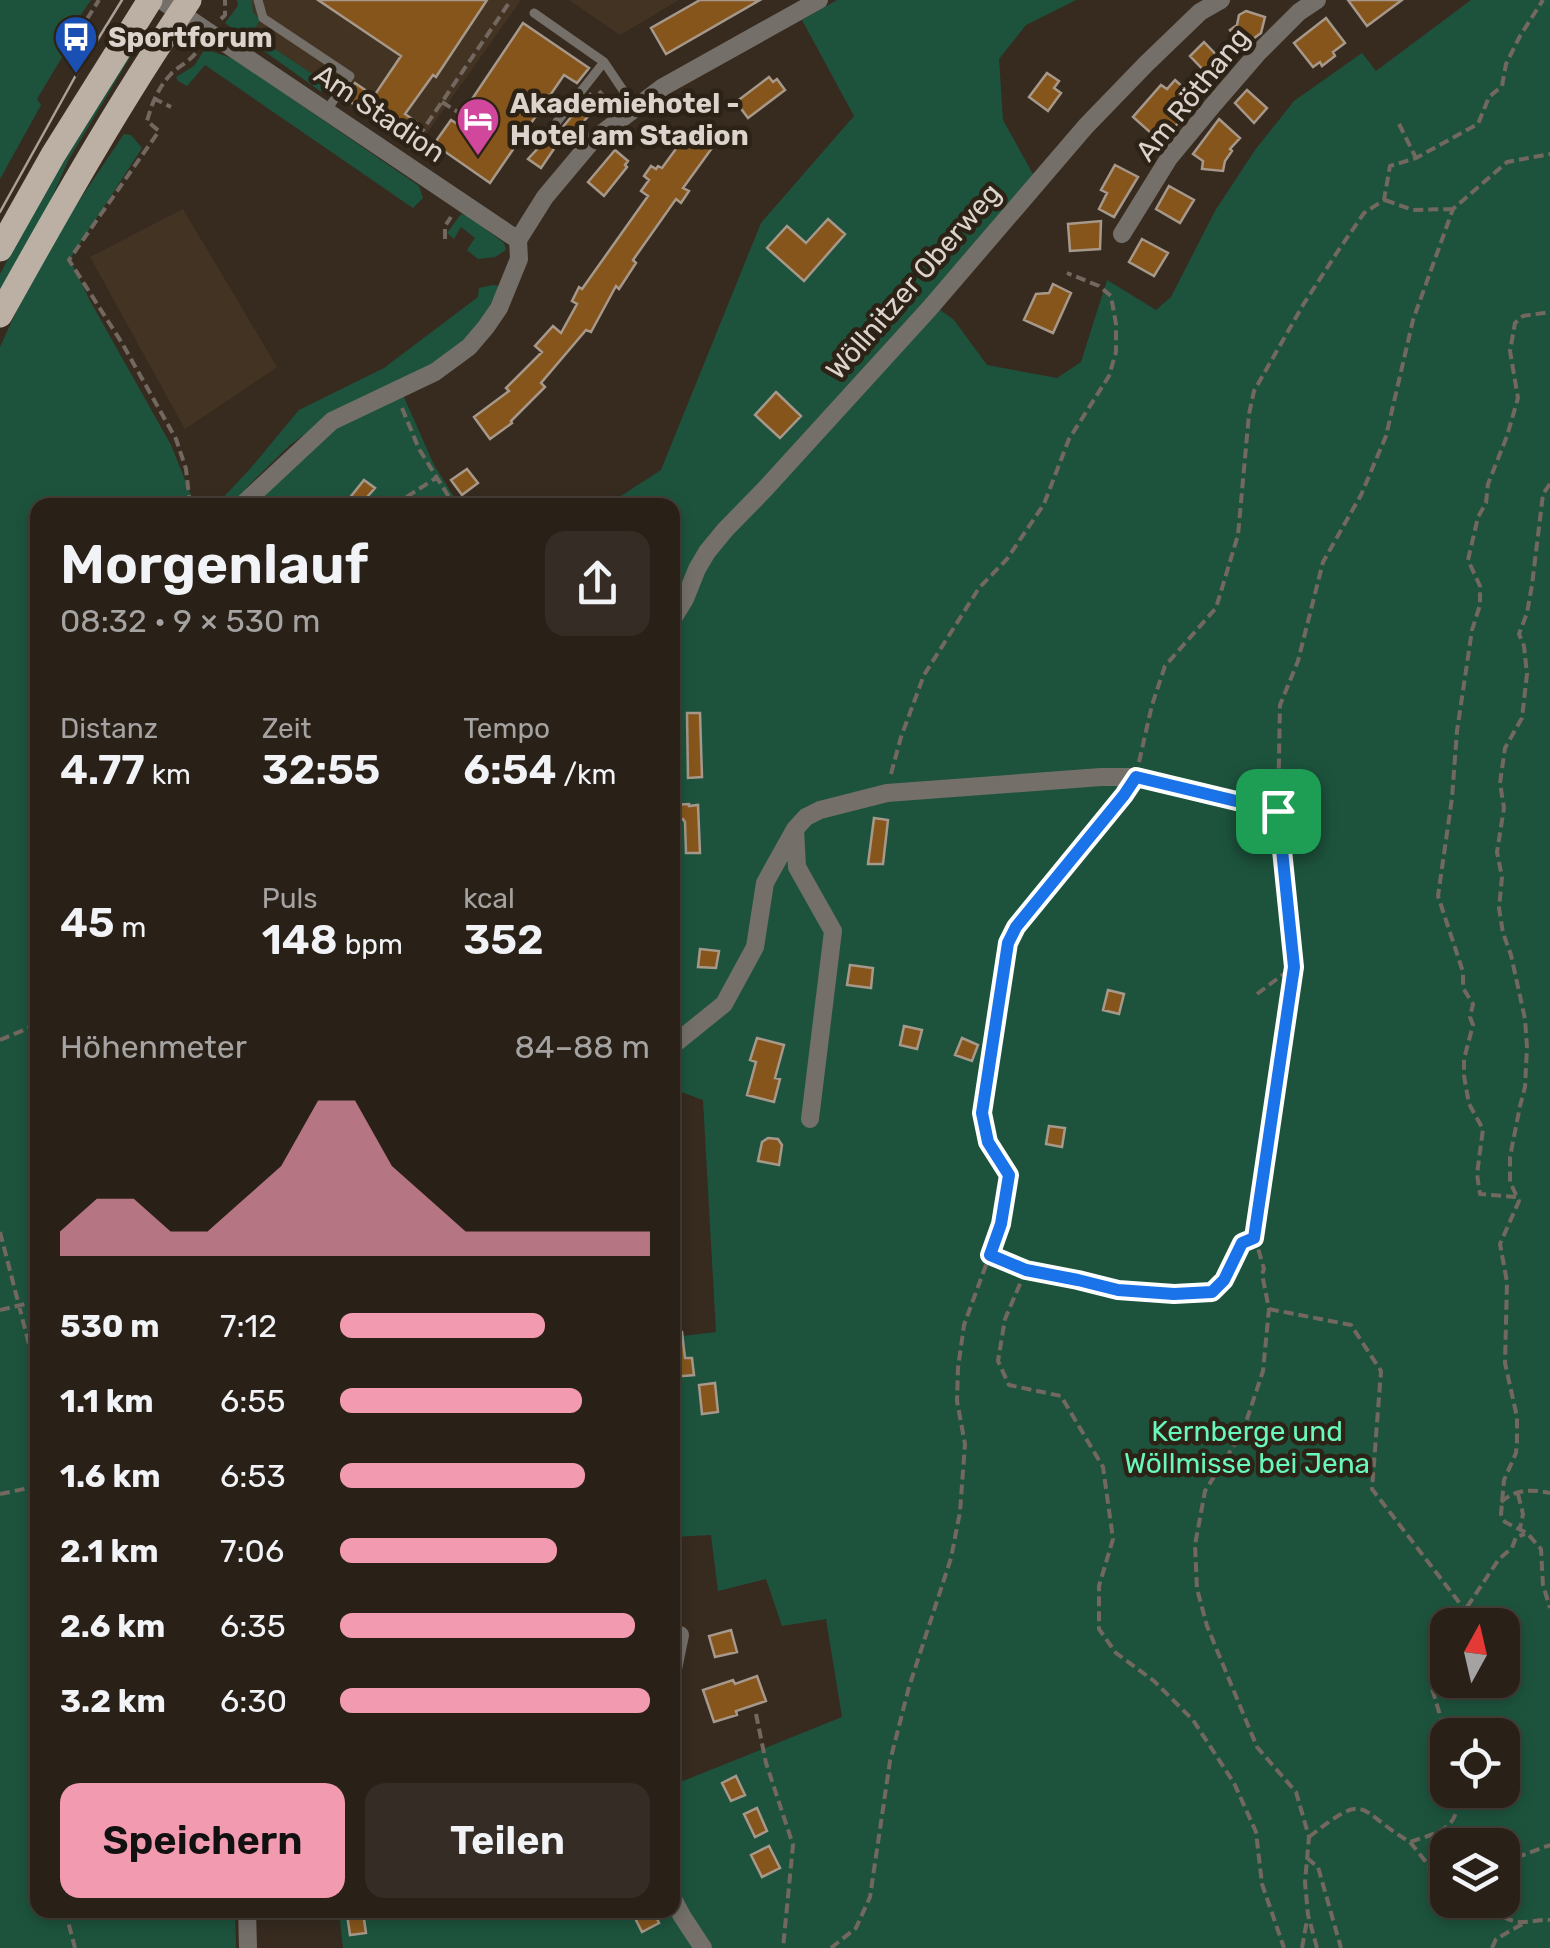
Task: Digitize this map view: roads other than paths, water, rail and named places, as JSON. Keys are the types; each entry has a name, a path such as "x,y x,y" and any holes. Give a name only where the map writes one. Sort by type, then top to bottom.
{"main road":[{"path":"0,249 150,0"},
{"path":"0,316 176,4"}],"street":[{"path":"250,498 332,421 436,372 469,346 499,308 518,259 518,240 545,197 592,140 663,87 819,0"},
{"name":"Wöllnitzer Oberweg","path":"680,609 697,569 725,530 928,309 1086,126 1200,12 1221,0"},
{"name":"Am Röthang","path":"1122,234 1169,158 1296,6 1317,0"},
{"name":"Am Stadion","path":"176,4 518,240"},
{"path":"680,1040 724,1004 754,946 765,883 806,817 887,794 1136,777"},
{"path":"796,828 797,867 833,930 810,1119"},
{"path":"680,1912 703,1948"},
{"path":"247,1918 248,1948"}],"lane":[{"path":"258,0 263,18 350,76 327,110"},
{"path":"534,14 604,62 635,108"},
{"path":"556,122 604,62"}],"tram line":[{"path":"0,212 122,0"}],"place":[{"name":"Sportforum","path":"76,75"},
{"name":"Akademiehotel - Hotel am Stadion","path":"478,157"}],"park label":[{"name":"Kernberge und Wöllmisse bei Jena","path":"1247,1447"}]}
